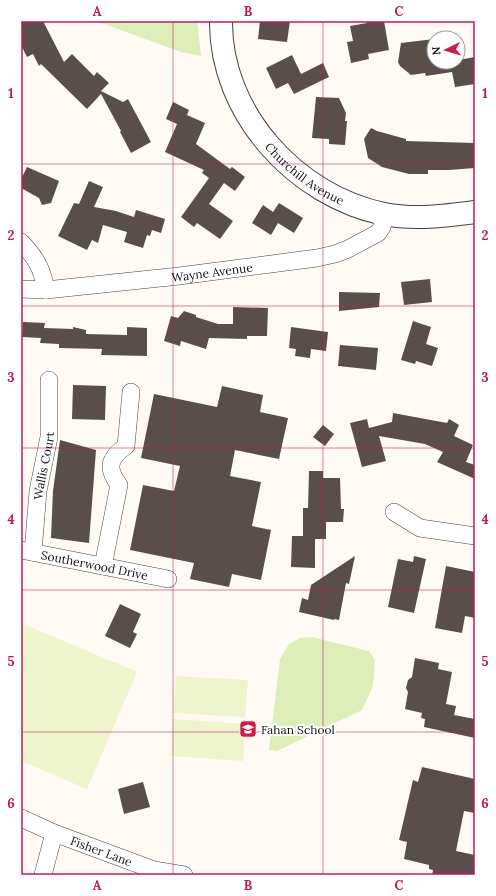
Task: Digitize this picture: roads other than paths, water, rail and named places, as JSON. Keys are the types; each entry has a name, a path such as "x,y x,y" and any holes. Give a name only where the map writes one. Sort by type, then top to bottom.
{"street":[{"name":"Churchill Avenue","path":"221,21 223,51 235,92 253,123 269,145 285,163 300,176 331,196 362,209 386,214 414,217 451,216 475,212"},
{"name":"Wayne Avenue","path":"21,289 46,290 179,276 316,258 335,254 348,249 378,232 382,228 386,214"},
{"path":"21,242 39,265 44,278 46,290"},
{"name":"Wallis Court","path":"27,551 49,437 49,380"},
{"path":"103,566 119,485 111,472 110,464 114,457 126,446 131,392"},
{"path":"394,512 420,528 475,536"},
{"name":"Southerwood Drive","path":"27,551 168,579"},
{"name":"Fisher Lane","path":"21,818 54,833 154,870 184,875"},
{"path":"43,875 54,833"}],"place":[{"name":"Fahan School","path":"248,729"}]}
